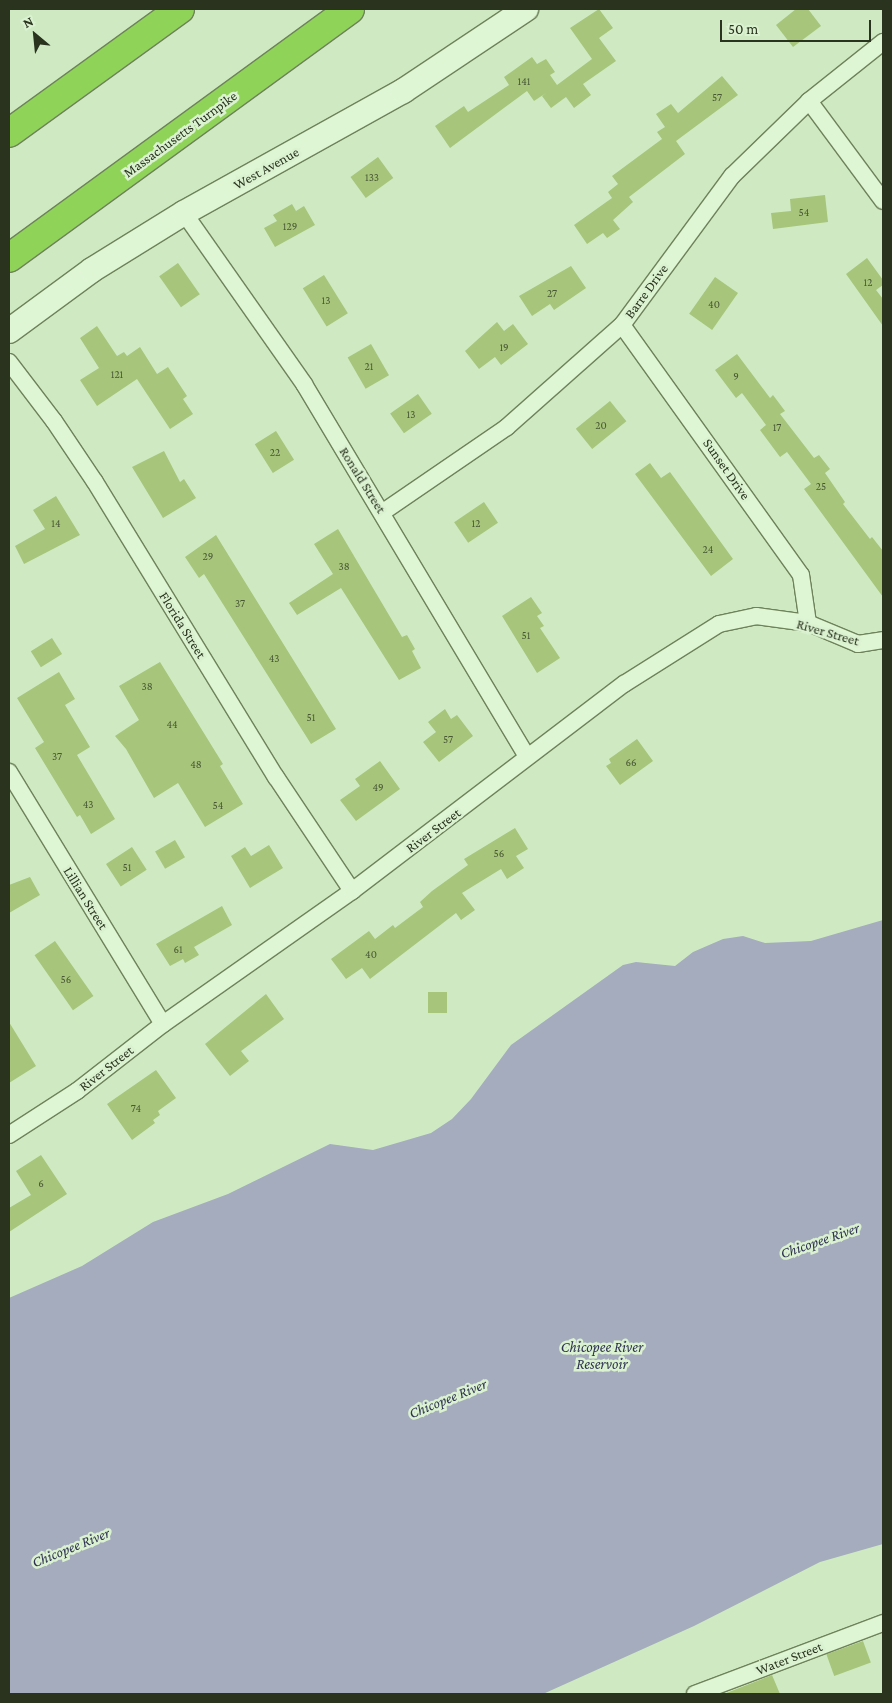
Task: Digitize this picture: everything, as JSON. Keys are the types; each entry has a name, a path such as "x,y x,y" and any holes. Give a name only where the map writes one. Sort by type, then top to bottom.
{"highway":[{"path":"9,133 180,9"},
{"name":"Massachusetts Turnpike","path":"9,258 350,9"}],"main road":[{"name":"West Avenue","path":"9,331 92,270 184,213 403,91 526,9"}],"street":[{"name":"Barre Drive","path":"383,512 507,426 622,325 732,176 809,101 883,42"},
{"path":"809,101 883,201"},
{"name":"Ronald Street","path":"184,213 304,384 383,512 528,756"},
{"name":"Sunset Drive","path":"622,325 802,575 808,624"},
{"name":"Florida Street","path":"9,362 54,421 95,482 276,777 352,891"},
{"name":"River Street","path":"9,1135 76,1091 163,1024 352,891 624,684 719,624 756,616 808,624 858,644 883,640"},
{"name":"Lillian Street","path":"9,772 163,1024"},
{"name":"Water Street","path":"694,1694 883,1623"}],"water":[{"name":"Chicopee River Reservoir","path":"883,920 883,1544 820,1562 694,1626 543,1694 9,1694 9,1298 82,1266 153,1222 228,1194 330,1144 373,1150 431,1133 452,1119 471,1099 511,1045 623,965 636,962 675,966 693,952 723,939 743,936 765,943 811,941"}],"building":[{"path":"599,9 613,28 599,38 616,61 583,84 591,95 574,108 566,97 551,108 542,96 546,93 534,101 527,91 450,148 435,126 464,106 468,112 509,85 504,77 532,57 537,64 546,59 555,72 550,75 557,85 592,59 570,28"},
{"path":"796,9 808,9 821,26 793,47 776,25"},
{"path":"722,76 738,95 676,141 685,154 629,197 633,202 613,220 620,229 607,238 603,233 587,244 574,225 612,198 608,192 618,184 612,176 662,139 657,132 665,127 656,114 671,104 678,113"},
{"path":"378,157 393,178 366,198 350,177"},
{"path":"825,195 828,222 773,229 771,213 791,211 790,199"},
{"path":"292,204 296,211 304,206 315,225 275,247 264,228 277,221 273,215"},
{"path":"867,258 883,280 883,285 876,290 883,299 883,326 846,274"},
{"path":"178,263 200,294 181,307 159,276"},
{"path":"571,266 586,288 554,310 550,304 532,316 519,296"},
{"path":"324,275 348,313 327,326 303,288"},
{"path":"715,277 738,293 712,330 689,314"},
{"path":"497,322 504,331 513,324 528,344 501,365 495,357 479,369 465,351"},
{"path":"97,326 117,356 124,352 127,356 140,347 157,374 168,367 187,396 183,399 193,414 170,429 137,379 97,406 80,380 99,368 80,338"},
{"path":"371,344 389,375 366,389 348,358"},
{"path":"737,354 770,398 773,395 785,411 780,414 814,458 819,455 830,469 825,473 845,502 843,504 870,539 872,537 883,551 883,597 804,489 811,484 787,452 780,457 760,430 766,425 742,393 736,398 715,370"},
{"path":"418,394 432,414 404,433 390,414"},
{"path":"610,401 626,421 592,449 576,429"},
{"path":"276,431 294,460 273,473 255,444"},
{"path":"164,451 180,482 184,479 196,498 163,518 132,467"},
{"path":"650,463 661,478 670,472 733,559 711,576 635,474"},
{"path":"56,496 80,535 24,564 15,546 45,529 33,510"},
{"path":"484,502 498,523 468,543 454,522"},
{"path":"338,529 402,637 407,635 415,649 412,651 421,668 399,680 341,588 297,615 289,603 333,574 314,544"},
{"path":"216,535 336,729 311,744 204,574 199,578 185,557"},
{"path":"531,597 542,613 537,616 544,626 540,628 560,658 537,673 502,616"},
{"path":"52,638 62,654 41,667 31,651"},
{"path":"160,662 223,764 220,766 243,804 205,827 178,783 154,798 126,749 115,736 139,720 119,686"},
{"path":"59,672 75,699 65,705 90,747 77,755 115,819 91,834 80,815 77,817 35,748 44,742 17,698"},
{"path":"445,709 451,719 457,715 473,736 439,762 423,742 436,732 428,722"},
{"path":"637,739 653,761 620,785 606,766 611,763 609,759"},
{"path":"380,761 400,789 356,821 340,800 360,786 355,779"},
{"path":"515,828 528,849 516,856 524,868 507,879 501,869 462,893 475,910 461,920 456,913 370,979 362,968 346,979 331,959 369,931 375,939 393,925 395,928 423,907 420,902 432,891 468,865 464,859"},
{"path":"175,840 185,857 165,869 155,852"},
{"path":"269,845 283,868 250,888 231,856 245,847 251,856"},
{"path":"132,847 147,870 121,887 106,864"},
{"path":"30,877 40,895 9,913 9,885"},
{"path":"222,906 232,925 194,947 199,955 185,963 183,959 170,966 156,944"},
{"path":"55,941 93,996 73,1010 35,955"},
{"path":"428,992 447,992 447,1013 428,1013"},
{"path":"266,994 284,1019 241,1051 249,1061 230,1076 205,1044"},
{"path":"9,1022 36,1066 9,1083"},
{"path":"156,1070 176,1098 158,1111 160,1115 153,1120 155,1123 132,1140 107,1104"},
{"path":"41,1155 67,1194 9,1232 9,1208 31,1195 16,1171"},
{"path":"863,1641 871,1663 834,1676 826,1654"},
{"path":"772,1675 780,1694 724,1694"}],"water label":[{"name":"Chicopee River","path":"820,1241"},
{"name":"Chicopee River","path":"448,1399"},
{"name":"Chicopee River","path":"71,1548"}]}
